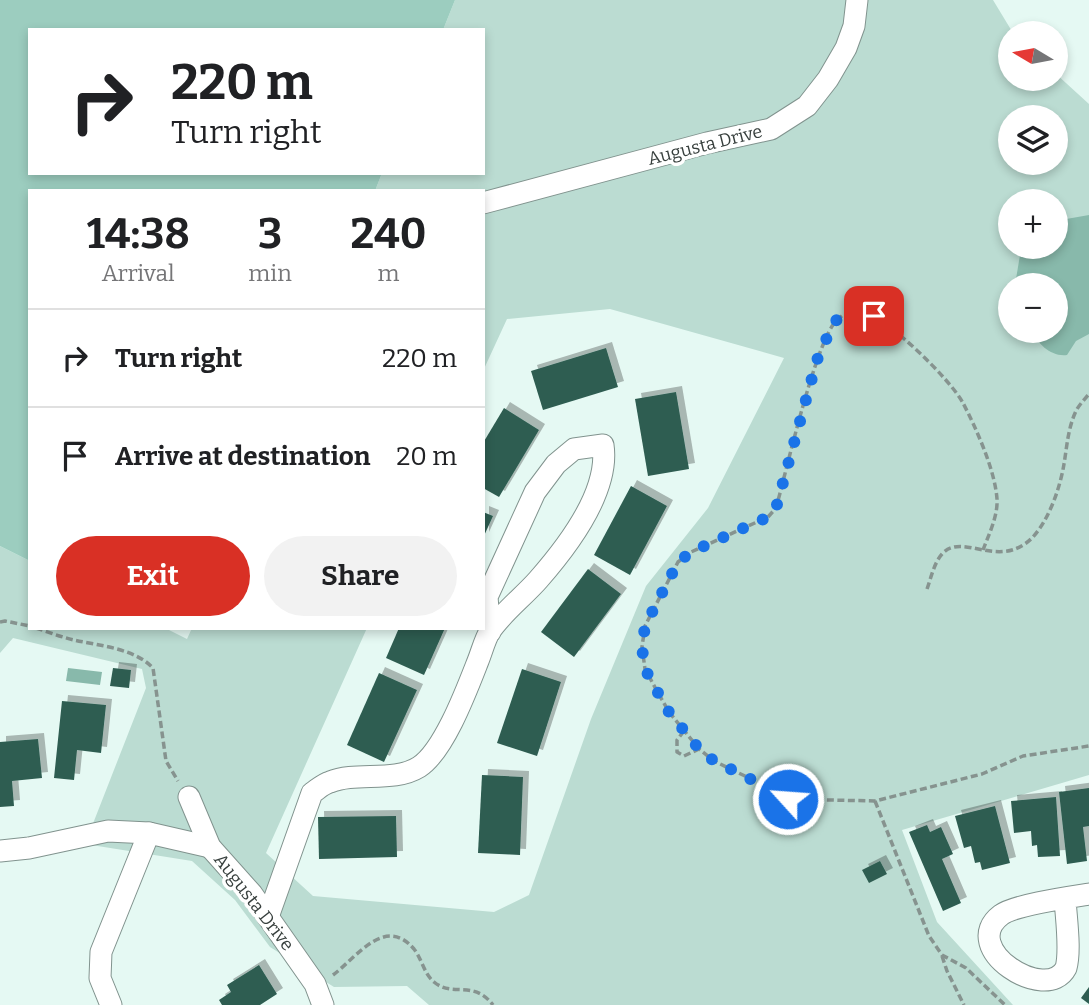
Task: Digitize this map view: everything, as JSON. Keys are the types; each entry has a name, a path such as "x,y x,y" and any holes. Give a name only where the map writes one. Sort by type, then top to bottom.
{"street":[{"name":"Augusta Drive","path":"485,202 707,143 771,129 807,106 828,79 850,37 857,0"},
{"path":"268,917 312,793 327,782 396,774 419,767 439,746 463,699 490,632 539,579 578,528 599,483 605,458 603,445 575,449 556,464 535,492 487,597 490,632"},
{"name":"Augusta Drive","path":"189,797 210,847 252,894 316,984 324,1005"},
{"path":"0,851 29,848 108,831 149,833 210,847"},
{"path":"111,1005 100,978 101,952 149,833"},
{"path":"1065,898 1067,964 1062,976 1056,986 1047,990 1038,991 1020,985 1002,970 994,959 987,936 993,923 1002,914 1065,898 1089,894"}],"path":[{"path":"983,550 996,516 997,499 979,439 962,402 950,383 898,334 874,316 859,310 848,312 834,322 817,360 776,508 768,517 691,552 678,562 645,626 642,648 645,669 669,712 699,749 714,761 749,778 776,796 875,801 982,774 1023,756 1089,746"},
{"path":"927,589 942,554 952,547 962,546 1003,553 1021,546 1034,536 1059,486 1069,429 1077,408 1089,394"},
{"path":"0,622 28,626"},
{"path":"42,630 113,648 145,659 153,668 166,761 189,797"},
{"path":"684,731 677,740 677,752 684,756 699,749"},
{"path":"875,801 929,936 942,955 964,1005"},
{"path":"316,984 348,964 366,946 389,935 400,938 412,947 434,983 444,987 472,989 493,1005"},
{"path":"942,955 966,968 1005,1005"}],"shaded area":[{"path":"0,0 455,0 444,28 28,28 28,175 381,175 376,189 28,189 28,560 0,546"},
{"path":"455,0 993,0 1006,21 998,21 998,91 1068,91 1068,85 1089,104 1089,775 902,830 937,922 1013,1005 429,1005 407,986 334,987 270,947 235,900 192,861 85,844 146,688 142,669 13,638 0,653 0,546 28,560 28,630 169,630 187,639 191,630 366,630 266,853 313,896 494,912 529,895 591,719 646,586 708,508 784,358 610,309 507,319 485,367 485,189 376,189 381,175 485,175 485,28 444,28"},
{"path":"1089,215 1089,334 1076,341 1067,355 1061,355 1050,352 1040,343 1068,343 1068,273 1017,273 1019,259 1068,259 1068,219"},
{"path":"68,668 102,672 100,685 66,681"}],"building":[{"path":"606,348 618,387 543,410 531,371"},
{"path":"676,392 689,469 648,476 635,399"},
{"path":"504,408 539,430 499,497 485,489 485,440"},
{"path":"631,486 667,506 630,575 594,555"},
{"path":"485,513 493,516 485,534"},
{"path":"588,569 621,594 574,657 541,632"},
{"path":"398,630 444,630 424,675 386,658"},
{"path":"113,668 131,670 129,688 110,686"},
{"path":"522,669 561,682 537,756 497,743"},
{"path":"379,673 417,690 384,762 347,745"},
{"path":"62,701 106,705 101,753 77,750 74,780 54,778"},
{"path":"38,739 42,778 12,781 14,806 0,807 0,742"},
{"path":"482,775 523,777 520,855 478,853"},
{"path":"1089,788 1089,826 1083,827 1087,861 1067,864 1059,792"},
{"path":"1056,797 1060,856 1038,857 1037,845 1032,846 1031,831 1014,833 1011,801"},
{"path":"995,806 1010,863 982,870 980,862 975,863 971,846 964,848 955,816"},
{"path":"396,816 397,857 319,859 318,817"},
{"path":"927,825 930,832 941,827 953,854 942,859 961,903 943,911 909,832"},
{"path":"880,861 887,874 869,883 862,870"},
{"path":"259,965 277,994 260,1005 222,1005 219,1000 231,992 227,985"},
{"path":"1089,987 1089,1004 1081,998"}],"route":[{"path":"788,799 776,796 749,778 714,761 699,749 680,727 645,669 642,648 645,626 655,602 678,562 691,552 768,517 776,508 817,360 834,322 848,312 859,310 874,316"}]}
